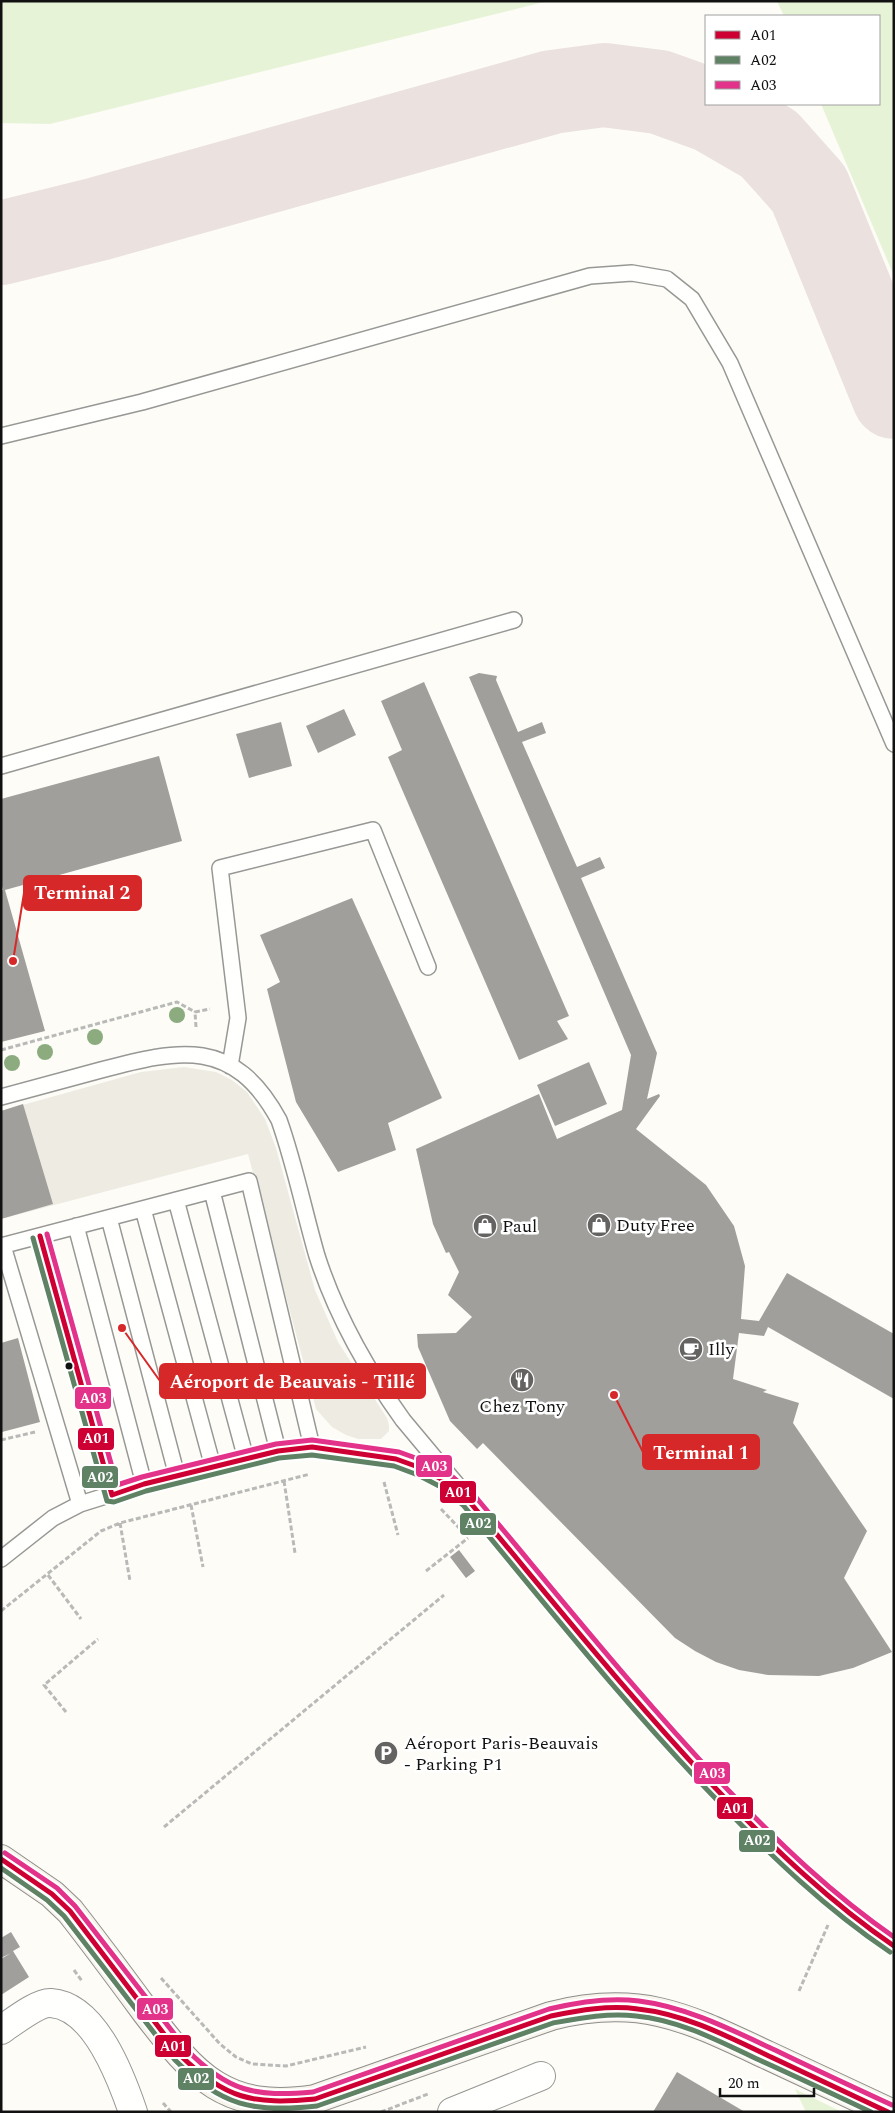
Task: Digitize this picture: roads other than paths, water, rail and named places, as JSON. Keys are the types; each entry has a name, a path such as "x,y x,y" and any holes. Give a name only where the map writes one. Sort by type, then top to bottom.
{"street":[{"path":"1,1859 47,1890 70,1911 191,2069 220,2090 245,2100 281,2104 315,2099 551,2016 592,2007 611,2006 656,2011 693,2021 888,2112"},
{"path":"1,2030 41,2005 51,2003 74,2011 86,2021 110,2058 133,2112"},
{"path":"443,2102 540,2076"}],"lane":[{"path":"1,436 142,402 590,276 632,273 666,279 692,299 730,363 894,744"},
{"path":"1,766 514,620"},
{"path":"230,1066 238,1018 220,868 372,830 428,967"},
{"path":"1,1097 159,1056 196,1054 213,1058 245,1076 260,1091 280,1120 318,1256 338,1310 353,1341 398,1414 488,1524 674,1743 765,1838 837,1903 894,1946"},
{"path":"80,1504 2,1246 249,1181 312,1447"},
{"path":"212,1191 278,1451"},
{"path":"176,1200 246,1459"},
{"path":"142,1209 213,1467"},
{"path":"109,1218 177,1476"},
{"path":"76,1226 144,1484"},
{"path":"40,1236 112,1495"},
{"path":"1,1559 53,1518 80,1504 144,1484 278,1451 312,1447 396,1459 421,1468 445,1481 468,1500"}],"place":[{"name":"Terminal 2","path":"13,961"},
{"name":"Duty Free","path":"599,1225"},
{"name":"Paul","path":"485,1226"},
{"name":"Aéroport de Beauvais - Tillé","path":"122,1328"},
{"name":"Illy","path":"691,1349"},
{"name":"Chez Tony","path":"522,1380"},
{"name":"Terminal 1","path":"614,1395"},
{"name":"Aéroport Paris-Beauvais - Parking P1","path":"386,1753"}]}
